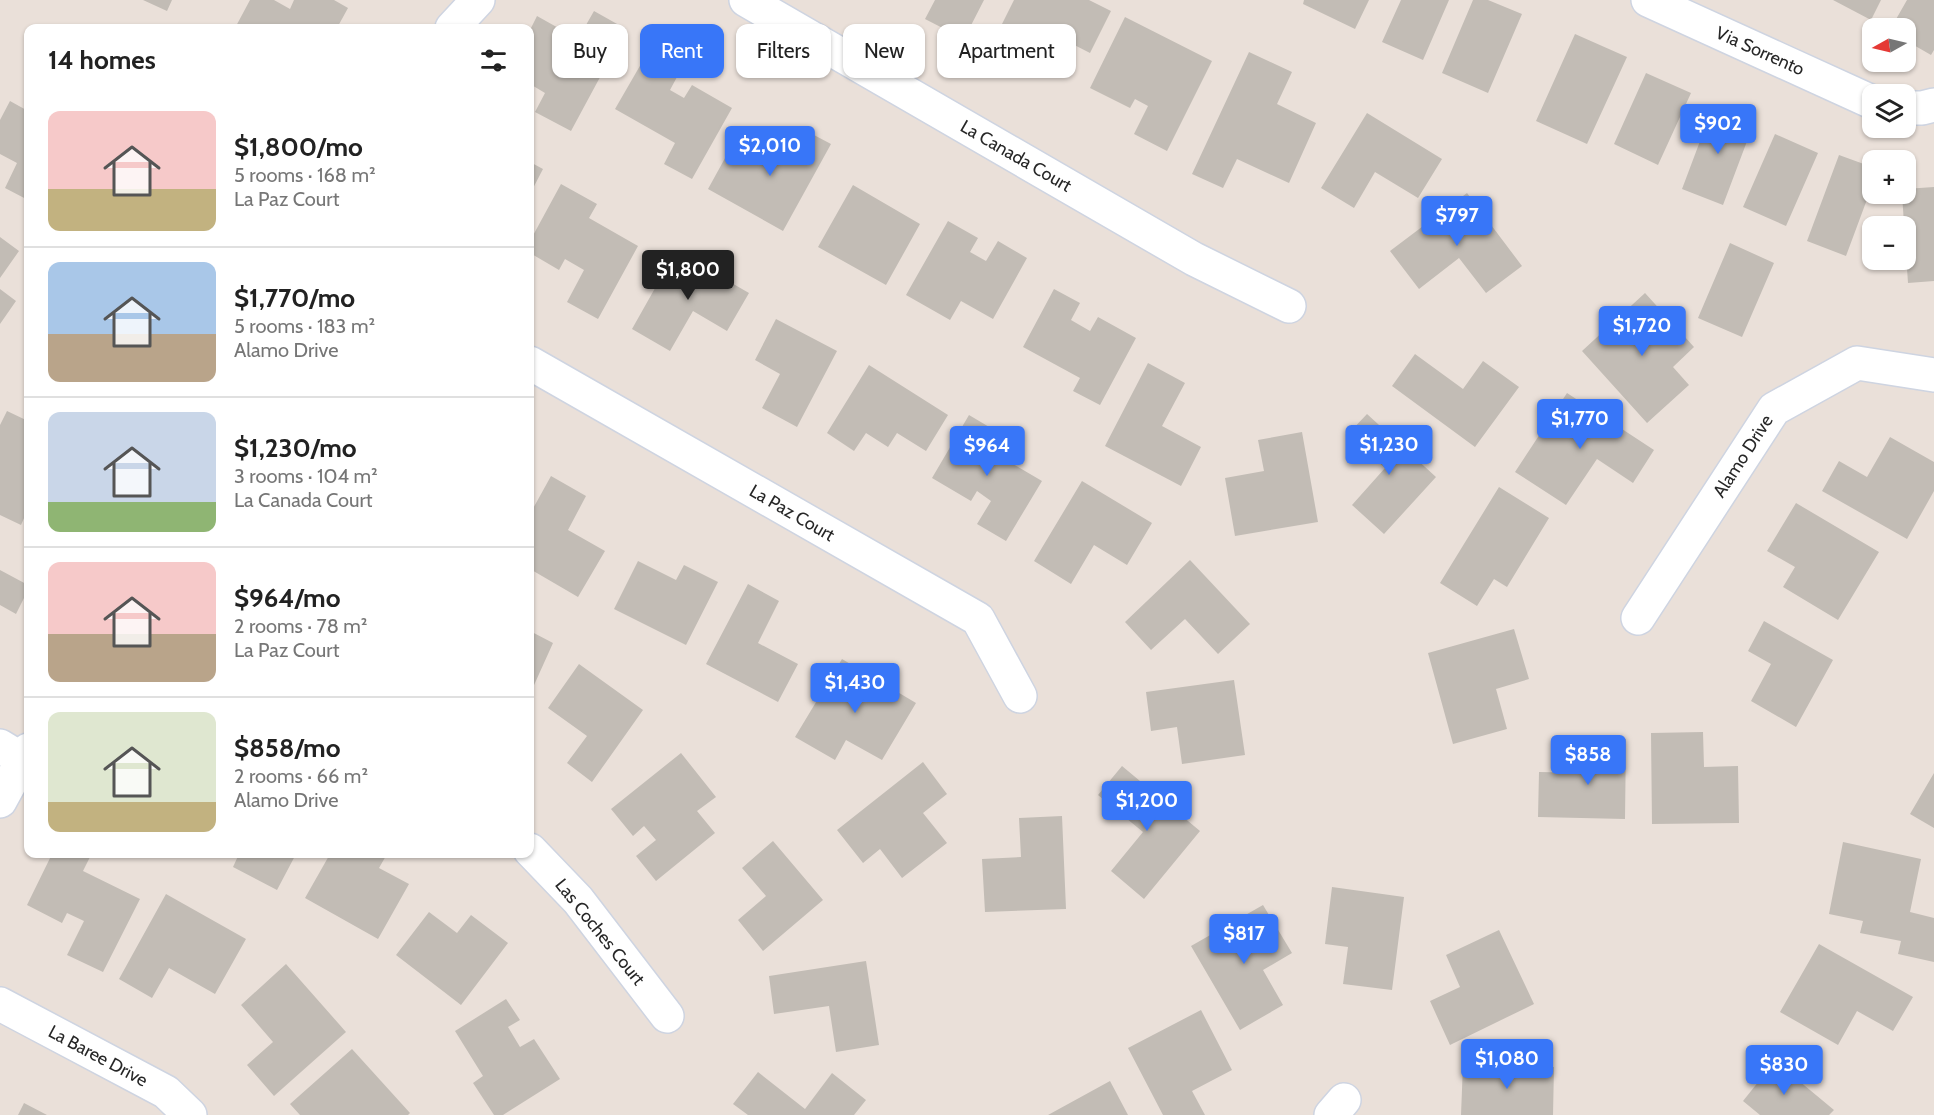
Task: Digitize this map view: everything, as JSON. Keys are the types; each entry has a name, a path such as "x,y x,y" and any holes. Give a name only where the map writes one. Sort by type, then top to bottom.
{"street":[{"path":"456,24 478,0"},
{"name":"La Canada Court","path":"746,0 1194,260 1289,306"},
{"name":"Via Sorrento","path":"1648,0 1862,97"},
{"path":"1916,108 1934,105"},
{"name":"Alamo Drive","path":"1638,618 1774,409 1857,363 1934,375"},
{"name":"La Paz Court","path":"534,365 978,619 1020,696"},
{"path":"0,801 17,752"},
{"name":"Las Coches Court","path":"534,854 578,900 667,1016"},
{"name":"La Baree Drive","path":"0,1004 166,1092 190,1115"}],"building":[{"path":"143,0 172,0 167,11"},
{"path":"250,0 274,0 290,9 294,0 334,0 348,8 339,24 237,24"},
{"path":"935,0 984,0 972,24 937,25 925,19"},
{"path":"1014,0 1089,0 1111,11 1090,53 1076,46 1076,24 1002,24"},
{"path":"1304,0 1369,0 1355,29 1303,4"},
{"path":"1401,0 1449,0 1423,60 1382,42"},
{"path":"1473,0 1488,0 1522,14 1488,93 1442,73"},
{"path":"1833,0 1881,0 1872,18 1867,18"},
{"path":"1907,0 1934,0 1934,50 1931,55 1916,46 1916,18 1897,18"},
{"path":"594,11 617,24 587,24"},
{"path":"537,16 552,24 552,78 600,78 571,131 535,112 545,93 534,86 533,24"},
{"path":"1125,17 1212,61 1167,151 1134,134 1148,106 1135,99 1130,108 1090,88"},
{"path":"1575,34 1627,57 1587,144 1536,121"},
{"path":"1249,52 1292,72 1277,104 1316,123 1289,183 1237,159 1223,188 1192,174"},
{"path":"640,66 640,78 676,78 670,90 684,98 692,85 732,108 692,179 664,164 675,143 615,109"},
{"path":"1646,73 1691,93 1658,165 1614,144"},
{"path":"10,101 24,109 24,198 5,188 17,163 0,154 0,120"},
{"path":"1714,104 1755,120 1723,205 1682,189"},
{"path":"1367,113 1442,159 1418,198 1375,172 1354,208 1321,188"},
{"path":"797,126 831,144 783,231 708,189 735,140 776,163"},
{"path":"1775,134 1818,153 1786,226 1743,207"},
{"path":"1839,155 1862,163 1862,204 1865,204 1846,256 1807,241"},
{"path":"534,164 543,169 534,186"},
{"path":"561,184 597,204 589,218 638,246 598,319 567,302 584,270 565,259 559,270 534,255 534,234"},
{"path":"853,185 920,224 886,285 818,247"},
{"path":"1934,187 1934,281 1908,283 1907,270 1916,270 1916,216 1903,216 1903,204 1916,204 1916,188"},
{"path":"1467,193 1522,266 1486,293 1459,258 1419,289 1390,251"},
{"path":"948,221 978,238 970,252 986,261 998,241 1027,258 993,319 961,301 950,320 906,295"},
{"path":"0,237 19,251 0,278"},
{"path":"1730,243 1774,263 1742,337 1698,318"},
{"path":"676,251 749,293 727,331 693,311 670,351 632,329"},
{"path":"0,289 16,301 0,324"},
{"path":"1054,289 1080,303 1071,320 1090,331 1098,317 1136,338 1100,405 1073,391 1080,378 1023,347"},
{"path":"1645,293 1694,347 1673,367 1689,385 1647,423 1582,351"},
{"path":"776,319 837,351 797,427 762,408 780,374 755,360"},
{"path":"1415,354 1463,389 1483,361 1519,387 1475,447 1392,386"},
{"path":"1148,363 1185,383 1162,426 1201,447 1181,486 1105,446"},
{"path":"869,365 948,415 926,451 897,433 888,447 866,433 854,451 827,433"},
{"path":"1567,393 1654,450 1633,483 1597,459 1566,505 1515,472"},
{"path":"7,411 24,419 24,518 21,525 0,515 0,425"},
{"path":"1367,414 1436,477 1384,534 1352,505 1385,468 1348,434"},
{"path":"969,415 1001,434 991,451 1042,481 1006,541 977,524 991,501 977,491 971,501 932,478"},
{"path":"1302,432 1318,522 1235,536 1225,478 1264,471 1258,440"},
{"path":"1890,437 1934,462 1934,491 1907,539 1822,491 1839,461 1867,477"},
{"path":"551,476 586,496 568,530 605,551 578,597 534,571 534,507"},
{"path":"1082,481 1152,523 1127,565 1094,545 1071,584 1034,561"},
{"path":"1499,487 1549,518 1507,587 1494,579 1477,606 1440,583"},
{"path":"1796,503 1879,552 1838,620 1783,587 1795,567 1767,551"},
{"path":"1190,560 1250,624 1218,654 1185,619 1151,650 1125,622"},
{"path":"638,561 676,580 684,565 718,582 686,645 614,609"},
{"path":"0,570 24,583 24,598 16,614 0,605"},
{"path":"748,584 779,601 758,643 798,664 778,702 706,664"},
{"path":"1764,621 1833,660 1796,727 1751,701 1771,664 1748,651"},
{"path":"1514,629 1529,679 1496,689 1507,729 1453,744 1428,653"},
{"path":"534,633 553,643 534,685"},
{"path":"842,659 916,703 882,760 846,740 835,760 795,737"},
{"path":"579,664 643,710 592,782 567,763 587,736 548,708"},
{"path":"1234,680 1245,755 1182,764 1177,727 1151,731 1146,692"},
{"path":"1703,732 1704,767 1738,766 1739,823 1652,824 1651,733"},
{"path":"1589,739 1626,739 1625,819 1538,817 1539,772 1587,773"},
{"path":"681,753 716,797 697,811 715,833 656,881 636,856 656,840 644,826 633,836 611,809"},
{"path":"923,762 947,794 923,813 947,843 902,878 880,849 863,863 837,830"},
{"path":"1122,766 1200,831 1144,899 1111,871 1143,832 1098,795"},
{"path":"1934,773 1934,828 1910,814"},
{"path":"1062,816 1066,909 985,912 982,859 1021,857 1019,818"},
{"path":"773,841 823,900 763,951 738,920 766,896 742,868"},
{"path":"1843,842 1921,859 1910,912 1934,918 1934,962 1898,954 1901,941 1860,933 1863,921 1829,914"},
{"path":"50,858 90,858 83,871 140,899 103,972 67,955 84,921 67,913 62,923 27,905"},
{"path":"237,858 294,858 277,890 233,867"},
{"path":"328,858 385,858 379,868 409,884 378,939 305,898"},
{"path":"1332,887 1404,897 1392,990 1343,984 1348,947 1325,944"},
{"path":"166,894 246,939 215,994 169,968 152,998 119,979"},
{"path":"1263,905 1292,953 1263,970 1283,1005 1240,1030 1191,946"},
{"path":"429,912 457,933 471,915 508,943 461,1005 396,955"},
{"path":"1499,930 1534,1004 1450,1045 1430,1001 1460,987 1446,955"},
{"path":"1819,944 1913,997 1893,1031 1857,1011 1838,1045 1780,1012"},
{"path":"866,961 879,1045 836,1052 829,1006 774,1014 769,976"},
{"path":"286,964 346,1032 274,1096 247,1065 273,1042 241,1005"},
{"path":"506,999 520,1020 508,1027 520,1047 534,1039 560,1079 503,1115 494,1115 473,1083 483,1076 455,1031"},
{"path":"1201,1010 1232,1070 1192,1091 1205,1115 1163,1115 1128,1048"},
{"path":"352,1049 410,1113 408,1115 300,1115 290,1104"},
{"path":"1775,1061 1834,1110 1829,1115 1760,1115 1743,1101"},
{"path":"1463,1064 1554,1067 1553,1115 1461,1115"},
{"path":"758,1072 805,1109 832,1073 866,1100 854,1115 748,1115 733,1104"},
{"path":"1110,1081 1128,1115 1048,1115"},
{"path":"24,1103 47,1115 18,1115"}]}
